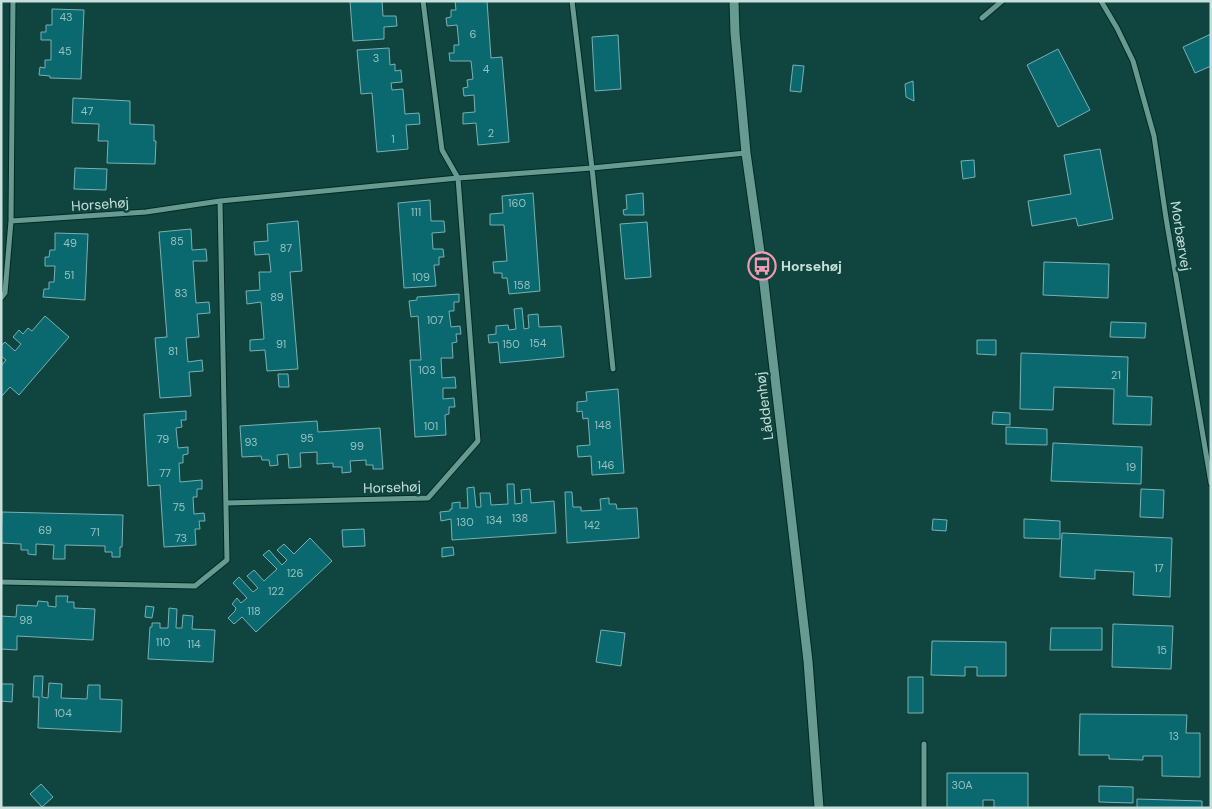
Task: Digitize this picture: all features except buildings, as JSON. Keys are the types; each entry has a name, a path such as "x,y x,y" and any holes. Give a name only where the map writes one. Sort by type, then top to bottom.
{"street":[{"path":"1,298 5,293 10,221 13,1"},
{"name":"Horsehøj","path":"226,503 428,498 478,441 458,178 442,150 423,1"},
{"path":"572,1 613,369"},
{"name":"Låddenhøj","path":"734,1 746,153 763,276 808,661 820,808"},
{"path":"982,18 1002,1"},
{"name":"Morbærvej","path":"1101,1 1133,61 1154,136 1211,483"},
{"name":"Horsehøj","path":"10,221 146,212 220,202 458,178 592,168 746,153"},
{"path":"1,582 195,586 227,560 220,202"},
{"path":"924,744 924,808"}],"place":[{"name":"Horsehøj","path":"762,266"}]}
